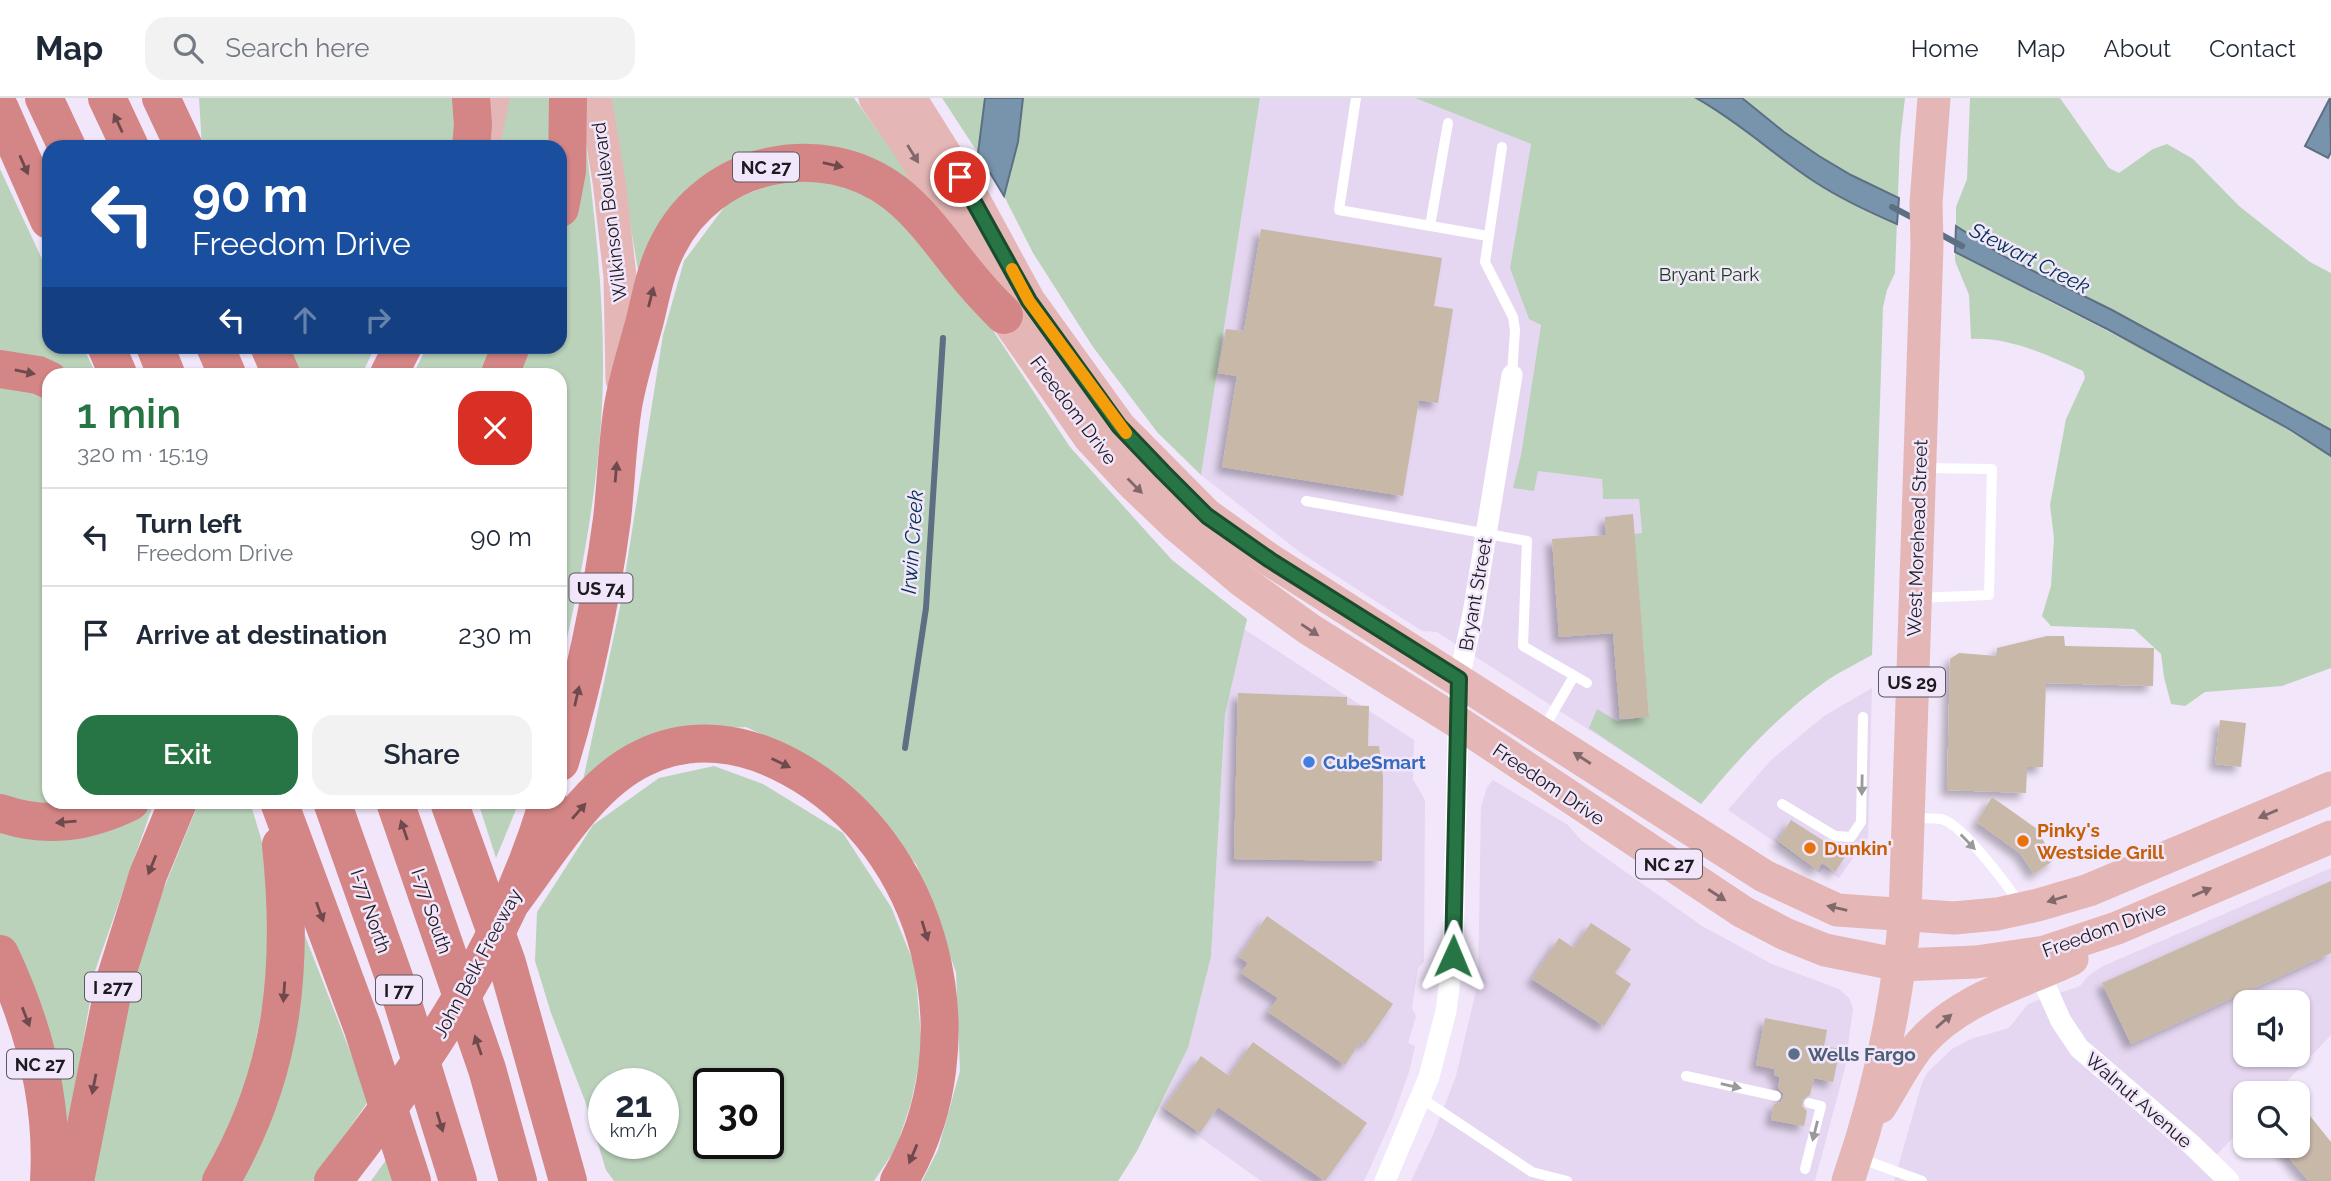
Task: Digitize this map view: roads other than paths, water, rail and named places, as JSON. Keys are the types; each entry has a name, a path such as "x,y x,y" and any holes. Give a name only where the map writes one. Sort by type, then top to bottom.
{"highway":[{"path":"44,98 63,140"},
{"path":"107,98 127,140"},
{"path":"161,98 181,140"},
{"path":"190,98 192,140"},
{"path":"471,98 472,140"},
{"path":"567,171 568,98"},
{"path":"0,109 42,204"},
{"name":"NC 27","path":"622,410 657,272 669,243 686,218 720,186 741,174 770,165 785,162 831,164 864,174 894,192 920,215 975,285 1004,315"},
{"path":"0,369 42,377"},
{"name":"US 74","path":"567,738 598,602 612,518 622,410"},
{"path":"496,898 605,783 643,758 671,747 717,743 747,748 798,772 832,795 892,863 921,918 932,958 940,1025 937,1069 929,1111 915,1151 899,1181"},
{"path":"0,813 33,822 62,823 115,809"},
{"name":"I 277","path":"75,1181 115,980 148,875 175,809"},
{"path":"221,1181 256,1107 273,1055 284,1002 285,880 278,809"},
{"path":"280,809 363,1029 412,1181"},
{"name":"I-77 North","path":"334,809 401,997 458,1181"},
{"name":"I-77 South","path":"396,809 487,1069 519,1181"},
{"path":"452,809 496,898"},
{"path":"465,809 496,898 507,963 568,1181"},
{"name":"John Belk Freeway","path":"333,1181 439,1038 475,975 496,898 544,809"},
{"name":"NC 27","path":"0,954 31,1028 41,1067 50,1142 49,1181"},
{"path":"507,963 525,1002 592,1181"},
{"path":"345,1181 373,1130"}],"main road":[{"path":"485,140 492,98"},
{"name":"Wilkinson Boulevard","path":"595,98 609,181 620,276 622,410"},
{"name":"Freedom Drive","path":"874,98 909,147 1004,315 1090,438 1177,526 1241,580 1309,629 1456,721 1743,912 1785,934 1825,950 1900,965 1976,962 2045,952 2117,928 2331,836"},
{"name":"Freedom Drive","path":"910,98 974,200 1029,301 1119,426 1207,516 1270,560 1764,876 1803,896 1837,910 1954,918 1997,914 2089,890 2331,788"},
{"name":"West Morehead Street","path":"1856,1158 1887,1039 1900,965 1905,914 1927,245 1926,202 1934,98"},
{"path":"1856,1158 1918,1047 1945,1020 1997,990 2073,958 2117,928"}],"street":[{"name":"Bryant Street","path":"1385,1181 1430,1077 1446,1011 1453,956 1459,679 1512,375"},
{"name":"Walnut Avenue","path":"2040,974 2061,1021 2079,1048 2192,1144 2226,1180"}],"lane":[{"path":"1356,98 1339,210 1488,236"},
{"path":"1430,226 1448,123"},
{"path":"1502,147 1485,262 1513,317 1515,330 1512,375"},
{"path":"1915,598 1989,595 1992,469 1919,468"},
{"path":"1306,501 1527,541 1523,646 1587,683"},
{"path":"1541,732 1574,676"},
{"path":"1782,804 1835,836 1852,837 1861,822 1863,717"},
{"path":"1908,818 1945,820 1961,833 1999,874 2022,908"},
{"path":"1686,1076 1776,1096"},
{"path":"1421,1098 1532,1172 1567,1181"},
{"path":"1805,1169 1821,1106 1808,1103"},
{"path":"1856,1158 1922,1181"}],"water":[{"path":"985,98 1023,98 1018,142 1004,196 978,153"},
{"path":"1696,98 1742,98 1819,156 1899,198 1897,224 1825,188 1727,117"},
{"path":"2330,98 2331,152 2328,158 2305,146"},
{"path":"1956,226 2005,257 2112,310 2331,430 2331,456 2289,429 2109,330 1955,252"}],"waterway":[{"name":"Stewart Creek","path":"1892,207 1917,220"},
{"name":"Stewart Creek","path":"1938,233 1962,246"},
{"name":"Irwin Creek","path":"905,748 926,608 943,338"}],"place":[{"name":"CubeSmart","path":"1309,762"},
{"name":"Pinky's Westside Grill","path":"2023,841"},
{"name":"Dunkin'","path":"1810,848"},
{"name":"Wells Fargo","path":"1794,1054"}],"park label":[{"name":"Bryant Park","path":"1709,274"}]}
